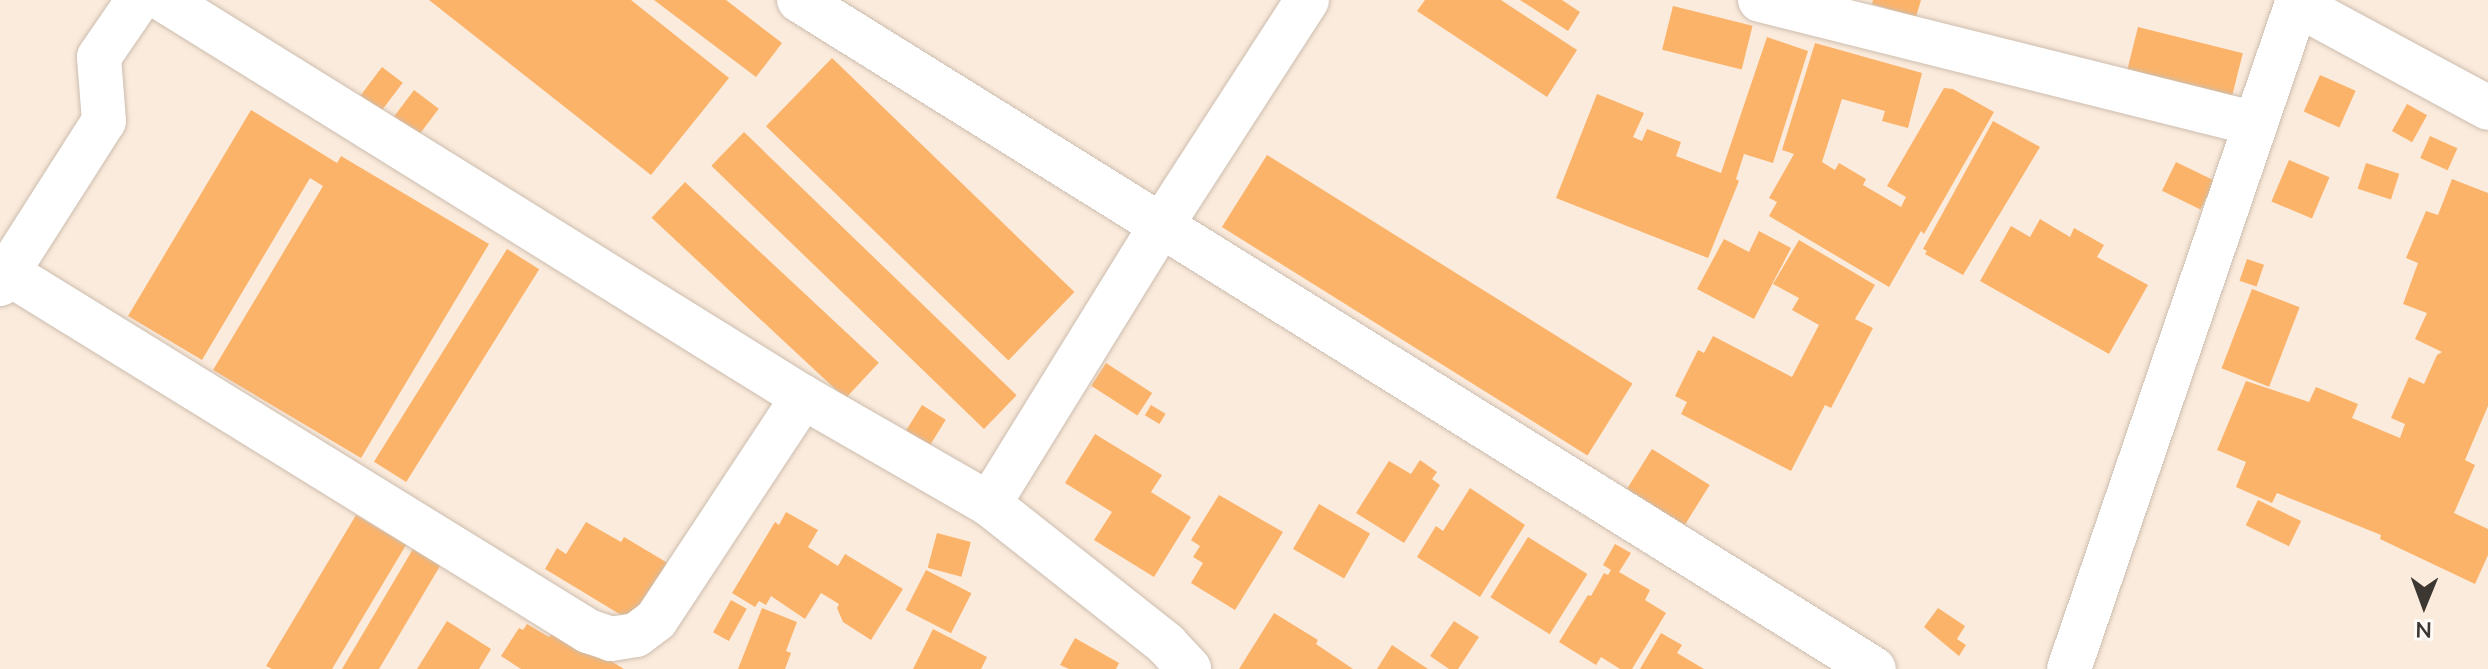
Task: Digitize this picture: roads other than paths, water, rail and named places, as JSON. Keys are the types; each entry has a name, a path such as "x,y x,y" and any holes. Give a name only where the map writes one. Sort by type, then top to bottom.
{"street":[{"path":"138,0 99,57 104,121 4,279 588,631 611,639 636,635 656,620 803,397"},
{"path":"164,0 803,397 989,504 1168,661"},
{"path":"799,0 1874,669"},
{"path":"989,504 1161,226 1307,0"},
{"path":"1760,0 2256,124"},
{"path":"2069,669 2297,2 2488,108"}]}
